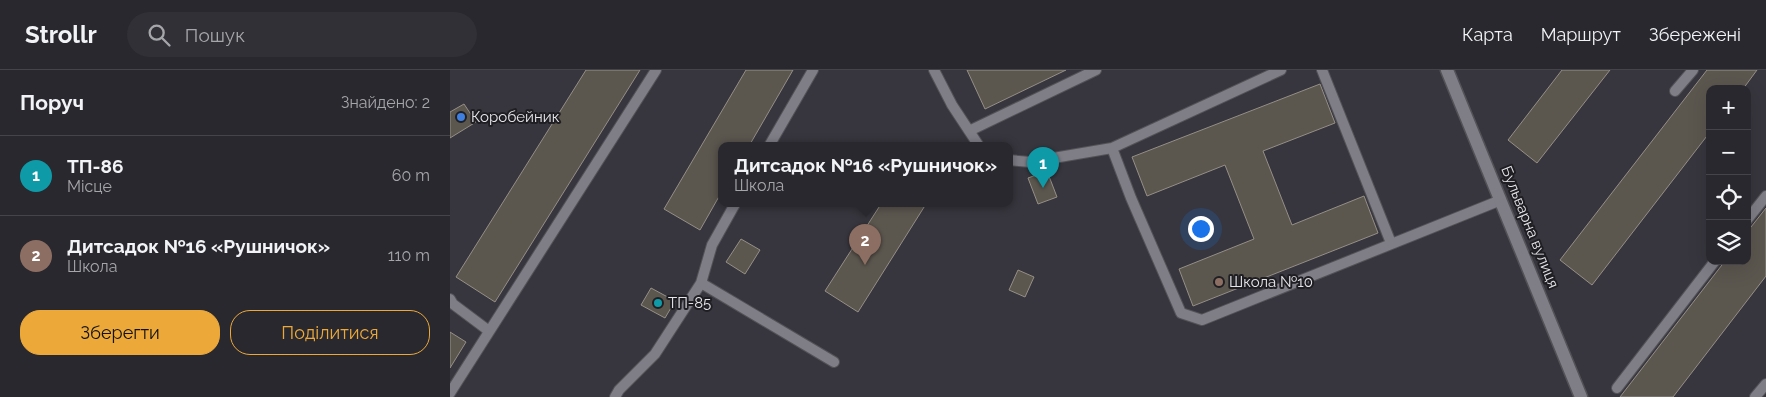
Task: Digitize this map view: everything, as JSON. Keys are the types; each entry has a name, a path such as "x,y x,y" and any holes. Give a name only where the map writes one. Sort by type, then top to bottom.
{"street":[{"name":"Бульварна вулиця","path":"1447,70 1581,397"}],"lane":[{"path":"450,393 656,70"},
{"path":"770,142 813,70"},
{"path":"934,70 952,105 976,142"},
{"path":"969,130 1096,70"},
{"path":"1013,160 1030,162 1112,148 1281,70"},
{"path":"1322,70 1392,243"},
{"path":"1675,91 1693,70"},
{"path":"1112,148 1131,198 1181,313 1202,320 1501,200"},
{"path":"1751,215 1766,196"},
{"path":"615,397 619,390 655,354 701,283 712,245 733,207"},
{"path":"1617,388 1712,265"},
{"path":"701,283 834,362"},
{"path":"450,300 489,331"},
{"path":"1755,397 1766,384"}],"building":[{"path":"586,70 640,70 495,302 456,277"},
{"path":"746,70 793,70 751,142 718,142 718,198 700,230 664,209"},
{"path":"967,70 1066,70 985,109"},
{"path":"1562,70 1610,70 1537,163 1508,140"},
{"path":"1707,70 1757,70 1746,85 1706,85 1706,137 1592,285 1560,260"},
{"path":"1320,84 1335,123 1263,151 1292,225 1364,196 1378,233 1193,306 1179,269 1254,239 1225,165 1147,196 1132,157"},
{"name":"Коробейник","path":"464,104 476,122 450,138 450,112"},
{"path":"1047,171 1057,197 1038,204 1028,178"},
{"path":"879,207 924,207 858,312 825,291"},
{"path":"1766,208 1766,276 1673,397 1620,397 1722,265 1751,265 1751,227"},
{"path":"741,239 760,250 745,274 726,262"},
{"path":"1018,270 1034,277 1025,297 1009,290"},
{"name":"ТП-85","path":"651,288 675,301 665,318 641,305"},
{"path":"450,332 466,342 450,368"}],"place":[{"name":"Коробейник","path":"461,117"},
{"name":"ТП-86","path":"1043,188"},
{"name":"Дитсадок №16 «Рушничок»","path":"865,265"},
{"name":"Школа №10","path":"1219,282"},
{"name":"ТП-85","path":"658,303"}]}
